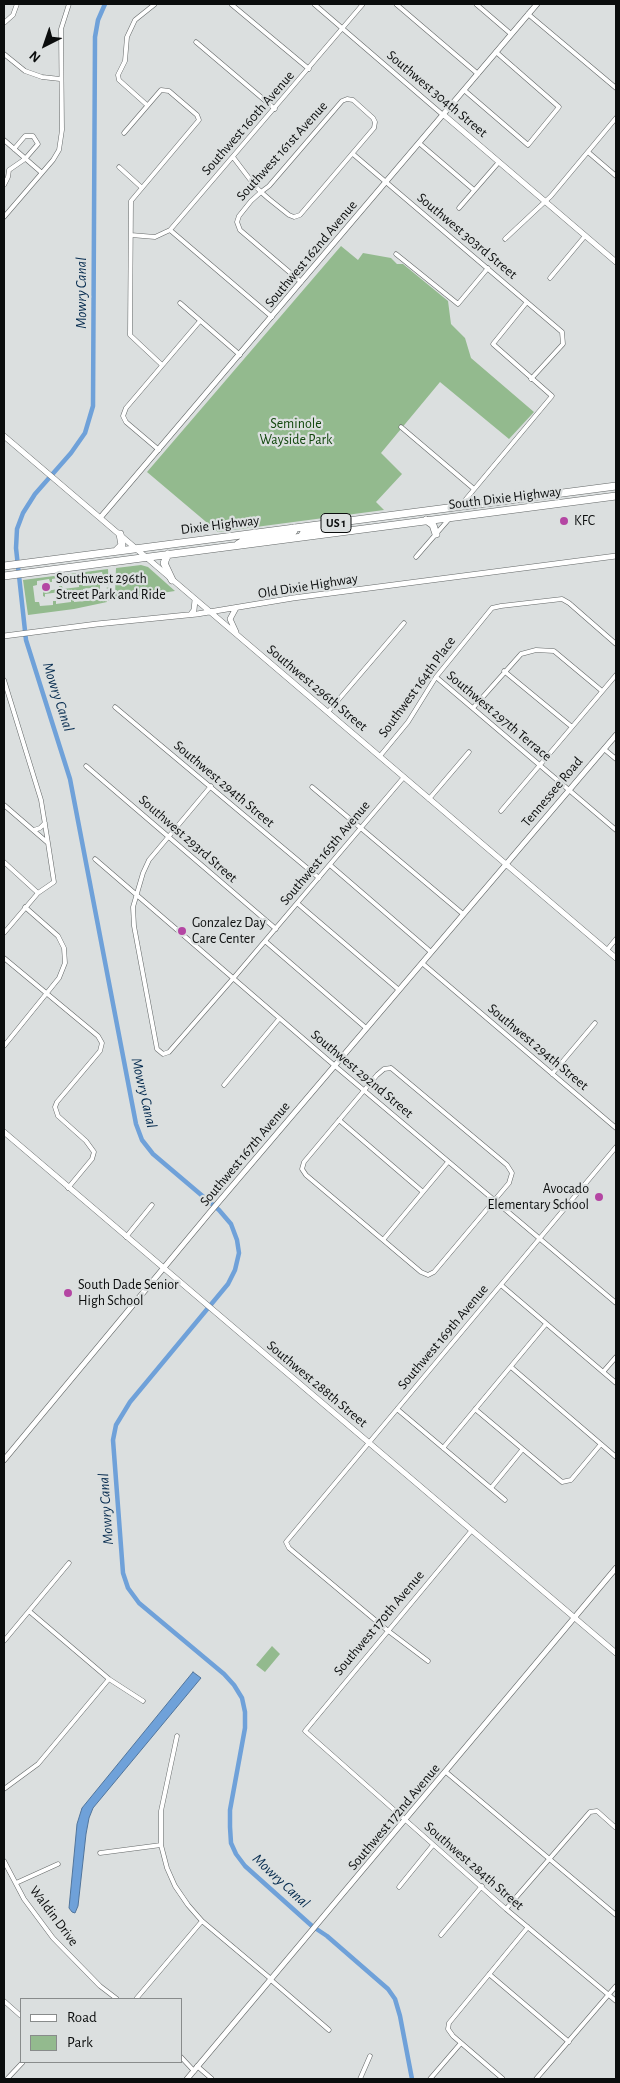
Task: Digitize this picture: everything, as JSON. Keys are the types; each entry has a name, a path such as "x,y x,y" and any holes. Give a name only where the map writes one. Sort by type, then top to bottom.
{"highway":[{"name":"US 1","path":"487,503 616,486"},
{"path":"592,499 606,492 616,491"},
{"name":"US 1","path":"592,499 616,496"},
{"name":"South Dixie Highway","path":"368,528 592,499"},
{"name":"South Dixie Highway","path":"440,509 487,503"},
{"path":"450,518 457,513 482,508 487,503"},
{"path":"436,534 433,525 423,521 427,516 453,512 460,506"},
{"name":"Dixie Highway","path":"7,566 440,509"},
{"path":"301,537 304,532 350,525 364,519"},
{"path":"234,546 247,539 290,534 294,528"},
{"name":"Dixie Highway","path":"4,576 368,528"},
{"path":"116,551 122,544 120,534"},
{"path":"148,558 158,551 219,542 232,536"},
{"path":"55,570 66,563 128,555 137,549"},
{"path":"168,554 164,563 172,580"}],"street":[{"path":"4,24 13,15 17,4"},
{"path":"4,217 53,160 61,143 61,29 69,4"},
{"path":"147,105 119,80 118,75 125,61 128,37 135,20 155,4"},
{"path":"231,4 309,69"},
{"name":"Southwest 304th Street","path":"314,4 616,262"},
{"name":"Southwest 160th Avenue","path":"170,230 364,4"},
{"path":"396,4 478,74"},
{"path":"476,4 511,34"},
{"name":"Southwest 162nd Avenue","path":"100,518 537,4"},
{"path":"528,14 616,88"},
{"path":"196,42 275,109"},
{"path":"464,90 528,145 559,107 496,52"},
{"path":"4,54 25,71 42,77 60,79"},
{"path":"124,133 161,90 170,91 197,115 199,120 131,201 129,218 131,235 130,335 162,365"},
{"name":"Southwest 161st Avenue","path":"301,282 240,230 237,222 239,216 251,201 269,186 342,101 347,99 353,100 375,122 374,128 353,154"},
{"path":"504,240 545,202 616,118"},
{"path":"4,185 9,170 25,159 38,144 36,139 30,135 25,136 14,149"},
{"path":"4,140 42,173"},
{"path":"419,144 474,190"},
{"path":"588,152 616,176"},
{"path":"233,158 262,192 288,215 294,217 300,215 353,154"},
{"name":"Southwest 303rd Street","path":"353,154 562,332 564,337 563,344 532,379"},
{"path":"459,208 499,162"},
{"path":"5,166 9,170"},
{"path":"119,166 142,186"},
{"path":"131,235 155,237 170,230 272,317"},
{"path":"550,278 585,236"},
{"path":"396,254 458,304 488,268"},
{"path":"460,506 552,396 492,344 527,302"},
{"path":"180,303 240,355"},
{"path":"159,450 126,422 123,416 126,408 200,321"},
{"path":"401,427 474,489"},
{"name":"Southwest 296th Street","path":"4,436 616,958"},
{"path":"416,557 450,518"},
{"name":"Old Dixie Highway","path":"4,636 209,612 302,597 616,556"},
{"name":"Southwest 164th Place","path":"380,756 408,722 436,677 492,608 562,598 616,644"},
{"path":"191,614 194,610 195,600"},
{"path":"236,608 230,619 237,635"},
{"path":"328,712 404,623"},
{"path":"473,708 521,654 536,650 554,651 602,692"},
{"path":"504,671 572,727"},
{"path":"501,811 616,675"},
{"name":"Southwest 297th Terrace","path":"436,677 616,830"},
{"path":"4,680 41,800 55,879 50,886 38,893 4,933"},
{"name":"Southwest 294th Street","path":"115,707 318,878"},
{"name":"Tennessee Road","path":"506,864 616,735"},
{"path":"604,749 616,759"},
{"path":"429,799 469,752"},
{"name":"Southwest 293rd Street","path":"86,766 276,929"},
{"name":"Southwest 165th Avenue","path":"136,896 133,910 134,926 157,1049 163,1054 169,1052 404,777"},
{"path":"136,896 147,863 211,786"},
{"path":"312,787 463,914"},
{"path":"4,805 48,843"},
{"path":"34,830 40,828 45,823"},
{"name":"Southwest 292nd Street","path":"95,859 334,1066 616,1303"},
{"path":"4,862 38,893"},
{"name":"Southwest 167th Avenue","path":"4,1460 163,1268 506,864"},
{"path":"330,865 431,952"},
{"path":"297,903 399,990"},
{"path":"4,1046 63,971 65,963 65,950 56,934 25,907"},
{"path":"607,950 616,939"},
{"path":"265,941 366,1028"},
{"path":"4,958 98,1036 102,1043 100,1051 57,1102 55,1110 60,1118 91,1146 94,1154 68,1188"},
{"name":"Southwest 294th Street","path":"422,963 616,1128"},
{"path":"224,1085 280,1019"},
{"path":"552,1074 595,1023"},
{"path":"391,1068 507,1165 512,1173 511,1179 430,1274 421,1272 303,1172 304,1162 339,1120 380,1071 391,1068"},
{"path":"339,1120 423,1192"},
{"name":"Southwest 288th Street","path":"4,1132 616,1652"},
{"name":"Southwest 169th Avenue","path":"387,1630 289,1548 286,1542 370,1444 397,1409 616,1147"},
{"path":"383,1240 448,1162"},
{"path":"126,1237 152,1205"},
{"path":"501,1285 616,1384"},
{"path":"443,1448 546,1324"},
{"path":"603,1372 616,1357"},
{"path":"511,1367 616,1456"},
{"path":"397,1409 505,1500"},
{"path":"475,1409 558,1480 564,1482 571,1480 601,1444"},
{"path":"491,1488 522,1450"},
{"name":"Southwest 170th Avenue","path":"305,1731 472,1530"},
{"path":"4,1641 69,1563"},
{"name":"Southwest 172nd Avenue","path":"187,2079 616,1568"},
{"path":"29,1611 109,1679 143,1701"},
{"path":"387,1630 428,1661"},
{"path":"4,1789 38,1764 109,1679"},
{"name":"Southwest 284th Street","path":"305,1731 506,1909 616,2001"},
{"path":"177,1736 160,1811 161,1845 167,1868 175,1886 188,1906 202,1920 329,2030"},
{"path":"446,1772 616,1914"},
{"path":"506,1909 590,1812 597,1811 616,1828"},
{"path":"100,1853 161,1845"},
{"path":"399,1887 433,1845"},
{"name":"Waldin Drive","path":"4,1861 24,1899 53,1938 100,1986 116,1998"},
{"path":"16,1883 58,1864"},
{"path":"441,1935 482,1886"},
{"path":"137,1998 202,1920"},
{"path":"503,2079 461,2043 448,2029 451,2019 528,1927"},
{"path":"489,1974 568,2042"},
{"path":"536,2079 616,1986"},
{"path":"4,2001 20,2015"},
{"path":"430,2079 461,2043"},
{"path":"360,2079 370,2056"},
{"path":"182,2059 212,2079"},
{"path":"7,2079 22,2063"}],"green space":[{"name":"Seminole Wayside Park","path":"341,246 358,260 363,253 391,258 397,264 403,264 448,301 451,324 465,338 471,358 534,412 509,439 440,382 381,453 402,474 376,502 384,510 218,532 147,472"},
{"path":"141,565 148,567 175,591 108,601 107,594 115,596 116,568"},
{"path":"108,569 109,586 107,576 103,576 102,572 90,574 90,577 87,574 71,576 71,580 69,580 68,576 52,579 52,582 49,579 37,581 37,585 33,586 35,602 39,602 40,606 53,605 53,601 56,601 56,604 71,602 71,599 74,598 74,602 106,599 107,602 74,609 28,615 23,580"},
{"path":"97,581 100,582 100,590 98,587 83,589 83,593 80,593 80,590 63,592 61,596 60,592 43,596 43,588 45,591 59,589 59,586 62,586 63,589 79,587 79,584 82,583 83,586 97,585"},
{"path":"272,1646 280,1654 265,1672 256,1665"}],"water":[{"path":"193,1672 201,1678 93,1808 86,1834 78,1906 75,1913 72,1912 69,1908 77,1824 82,1808"}],"waterway":[{"name":"Mowry Canal","path":"105,4 98,20 95,37 93,406 85,433 71,453 35,494 23,513 17,529 16,548 26,640 70,779 136,1124 142,1140 153,1154 219,1210 231,1224 237,1240 239,1253 235,1270 228,1284 130,1402 116,1425 113,1440 123,1573 128,1588 139,1603 224,1674 242,1698 245,1712 245,1728 230,1810 231,1843 245,1866 312,1926 327,1936 388,1989 395,1999 400,2016 412,2079"}],"place":[{"name":"KFC","path":"564,521"},
{"name":"Southwest 296th Street Park and Ride","path":"46,587"},
{"name":"Gonzalez Day Care Center","path":"182,931"},
{"name":"Avocado Elementary School","path":"599,1197"},
{"name":"South Dade Senior High School","path":"68,1293"}]}
